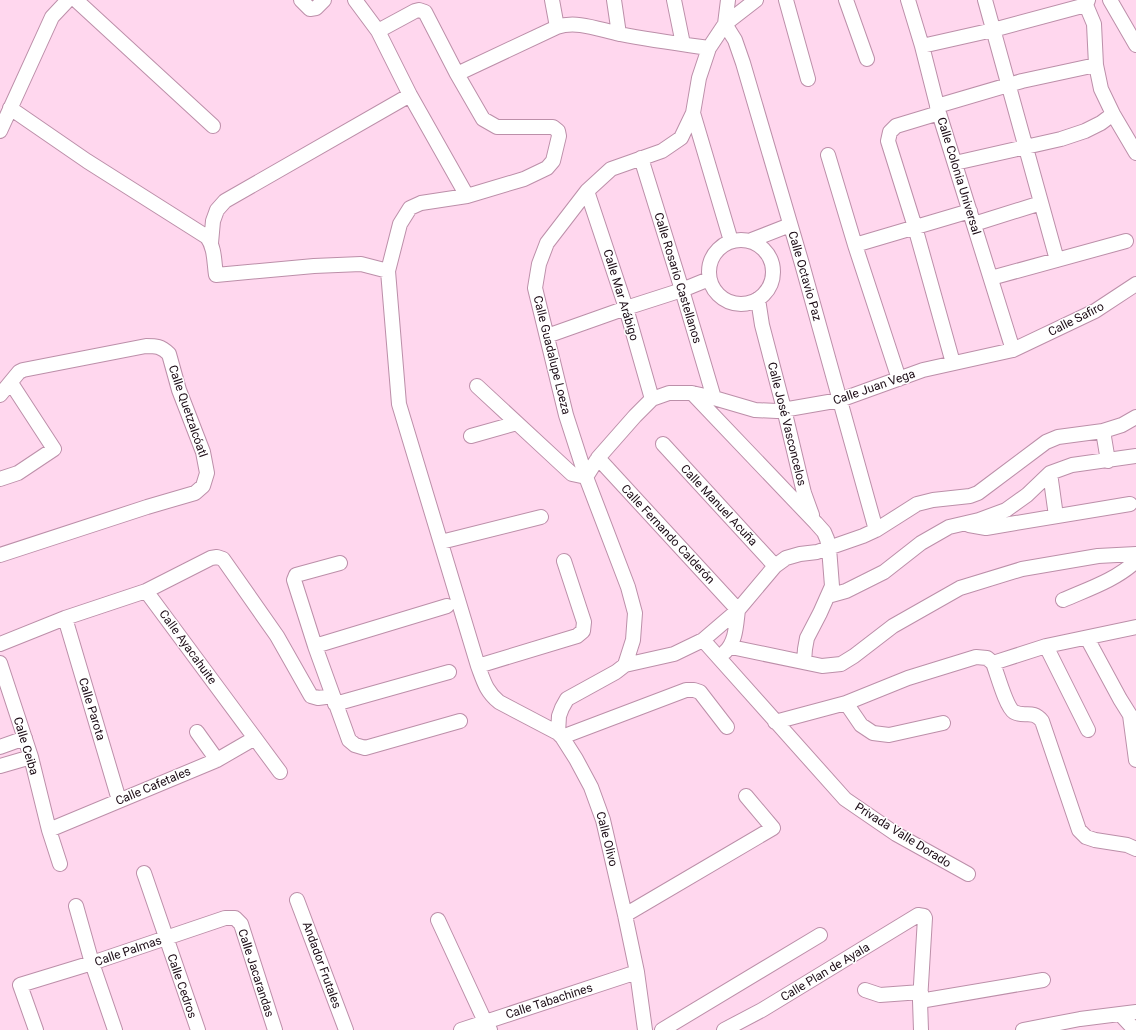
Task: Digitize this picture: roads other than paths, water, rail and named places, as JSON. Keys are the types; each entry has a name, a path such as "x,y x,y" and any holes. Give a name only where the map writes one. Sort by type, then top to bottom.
{"street":[{"path":"0,131 52,18 68,0"},
{"path":"76,0 213,126"},
{"path":"301,0 310,9 318,4"},
{"path":"355,0 378,32 410,95 467,196"},
{"path":"552,0 556,27"},
{"path":"614,0 620,34"},
{"path":"674,0 683,44"},
{"path":"725,24 728,0"},
{"path":"725,24 756,0"},
{"path":"786,0 808,79"},
{"path":"846,0 867,59"},
{"name":"Calle Colonia Universal","path":"908,0 954,163 1014,350"},
{"path":"985,0 1057,260"},
{"path":"1110,0 1136,45"},
{"path":"922,46 993,30 1087,2 1094,24 1096,65 1101,89 1113,114 1136,153"},
{"path":"378,32 415,11 420,10 425,12 457,74 483,119 497,128 553,127 558,131 559,136 553,161 547,168 524,179 467,196 421,203 410,208 400,224 388,271 399,404 478,666 486,687 492,696 499,702 560,735 686,690 700,692 727,727"},
{"path":"457,74 565,24 592,27 620,34 709,48"},
{"name":"Calle Guadalupe Loeza","path":"586,477 566,415 535,288 539,264 547,243 587,191 611,169 662,151 681,138 694,113 699,78 709,48 725,24"},
{"name":"Calle Octavio Paz","path":"725,24 734,40 743,64 876,530"},
{"path":"953,363 915,227 888,141 890,132 896,126 938,109 1009,85 1096,65"},
{"path":"211,243 213,221 217,210 225,200 410,95"},
{"path":"10,108 87,161 207,237 213,250 216,275 314,266 361,264 388,271"},
{"path":"694,113 731,241"},
{"path":"954,163 1061,139 1101,123 1113,114"},
{"path":"828,155 855,245 899,379"},
{"name":"Calle Rosario Castellanos","path":"642,158 714,398"},
{"name":"Calle Mar Arábigo","path":"587,191 626,308 652,399"},
{"path":"855,245 915,227 972,218 1042,203"},
{"path":"749,241 765,250 773,267 770,285 758,299 744,304 729,302 716,293 709,279 710,263 717,249 731,241 749,241 790,225"},
{"path":"990,278 1126,241"},
{"path":"547,336 682,290 709,279"},
{"name":"Calle Safiro","path":"1014,350 1096,311 1136,284"},
{"name":"Calle José Vasconcelos","path":"758,299 762,325 804,493 816,523"},
{"name":"Calle José Vasconcelos","path":"744,304 762,325"},
{"name":"Calle Quetzalcóatl","path":"0,395 19,372 23,370 146,346 157,346 165,350 168,354 179,390 203,452 207,473 203,486 195,493 140,509 0,556"},
{"name":"Calle Juan Vega","path":"586,477 598,458 652,399 669,393 692,394 714,398 755,410 777,411 840,400 923,370 1014,350"},
{"path":"0,479 18,473 54,449 11,383"},
{"path":"477,386 572,474 586,477 628,587 635,613 633,640 625,665"},
{"path":"692,394 824,532 829,548 832,586 820,614 807,638 804,662"},
{"path":"560,735 559,716 567,699 616,672 625,665 674,654 703,640 738,610 775,566 786,558 800,554 818,552 876,530 917,504 933,500 970,496 978,493 1046,442 1058,437 1104,431 1122,425 1136,417"},
{"path":"471,436 517,423"},
{"path":"1104,431 1108,461"},
{"name":"Calle Manuel Acuña","path":"663,444 775,566"},
{"path":"828,596 846,591 884,572 921,543 949,527 979,520 1006,510 1027,495 1050,473 1072,465 1136,456"},
{"name":"Calle Fernando Calderón","path":"598,458 738,610"},
{"path":"1050,473 1056,516"},
{"path":"962,524 986,528 1130,504"},
{"path":"441,542 541,517"},
{"path":"731,647 822,666 841,664 854,656 892,626 960,588 1022,569 1098,556 1136,554"},
{"path":"0,644 65,618 146,591 211,558 217,557 223,559 277,636 311,696 334,700 449,672"},
{"path":"478,666 577,636 583,631 584,622 564,561"},
{"path":"1063,600 1127,570 1136,561"},
{"path":"340,563 296,575 294,580 315,646 349,740 356,745 365,748 460,721"},
{"name":"Calle Ayacahuite","path":"146,591 280,772"},
{"path":"315,646 447,606"},
{"path":"718,658 731,647 738,610"},
{"name":"Calle Parota","path":"65,618 119,800"},
{"path":"993,663 1046,646 1136,627"},
{"path":"1087,638 1133,718 1136,760"},
{"name":"Privada Valle Dorado","path":"703,640 845,799 896,834 968,874"},
{"path":"1046,646 1088,730"},
{"path":"775,722 846,703 908,678 976,657 987,658 993,663 1008,704 1013,711 1020,714 1032,714 1038,717 1042,722 1079,830 1086,837 1095,840 1127,845 1136,849"},
{"name":"Calle Ceiba","path":"0,663 31,757 49,830 60,864"},
{"path":"846,703 861,725 874,733 889,735 943,723"},
{"path":"198,732 216,760"},
{"name":"Calle Olivo","path":"560,735 591,787 603,820 625,916 645,1030"},
{"path":"0,747 25,738"},
{"name":"Calle Cafetales","path":"49,830 216,760 255,738"},
{"path":"0,766 31,757"},
{"path":"625,916 773,828 746,796"},
{"name":"Calle Cedros","path":"144,873 198,1030"},
{"name":"Andador Frutales","path":"297,900 346,1030"},
{"path":"76,906 92,963 116,1030"},
{"name":"Calle Plan de Ayala","path":"724,1030 762,1010 918,915 924,916 925,918 921,997"},
{"name":"Calle Palmas","path":"36,1030 20,985 92,963 225,918 235,918"},
{"name":"Calle Jacarandas","path":"235,918 241,924 275,1030"},
{"path":"438,920 488,1026"},
{"path":"662,1030 820,935"},
{"name":"Calle Tabachines","path":"461,1030 488,1026 636,972"},
{"path":"864,990 880,995 921,997 1043,980"},
{"path":"921,997 921,1030"},
{"path":"1023,1030 1081,1025 1120,1014 1136,1012"},
{"path":"1120,1014 1135,1030"}]}
